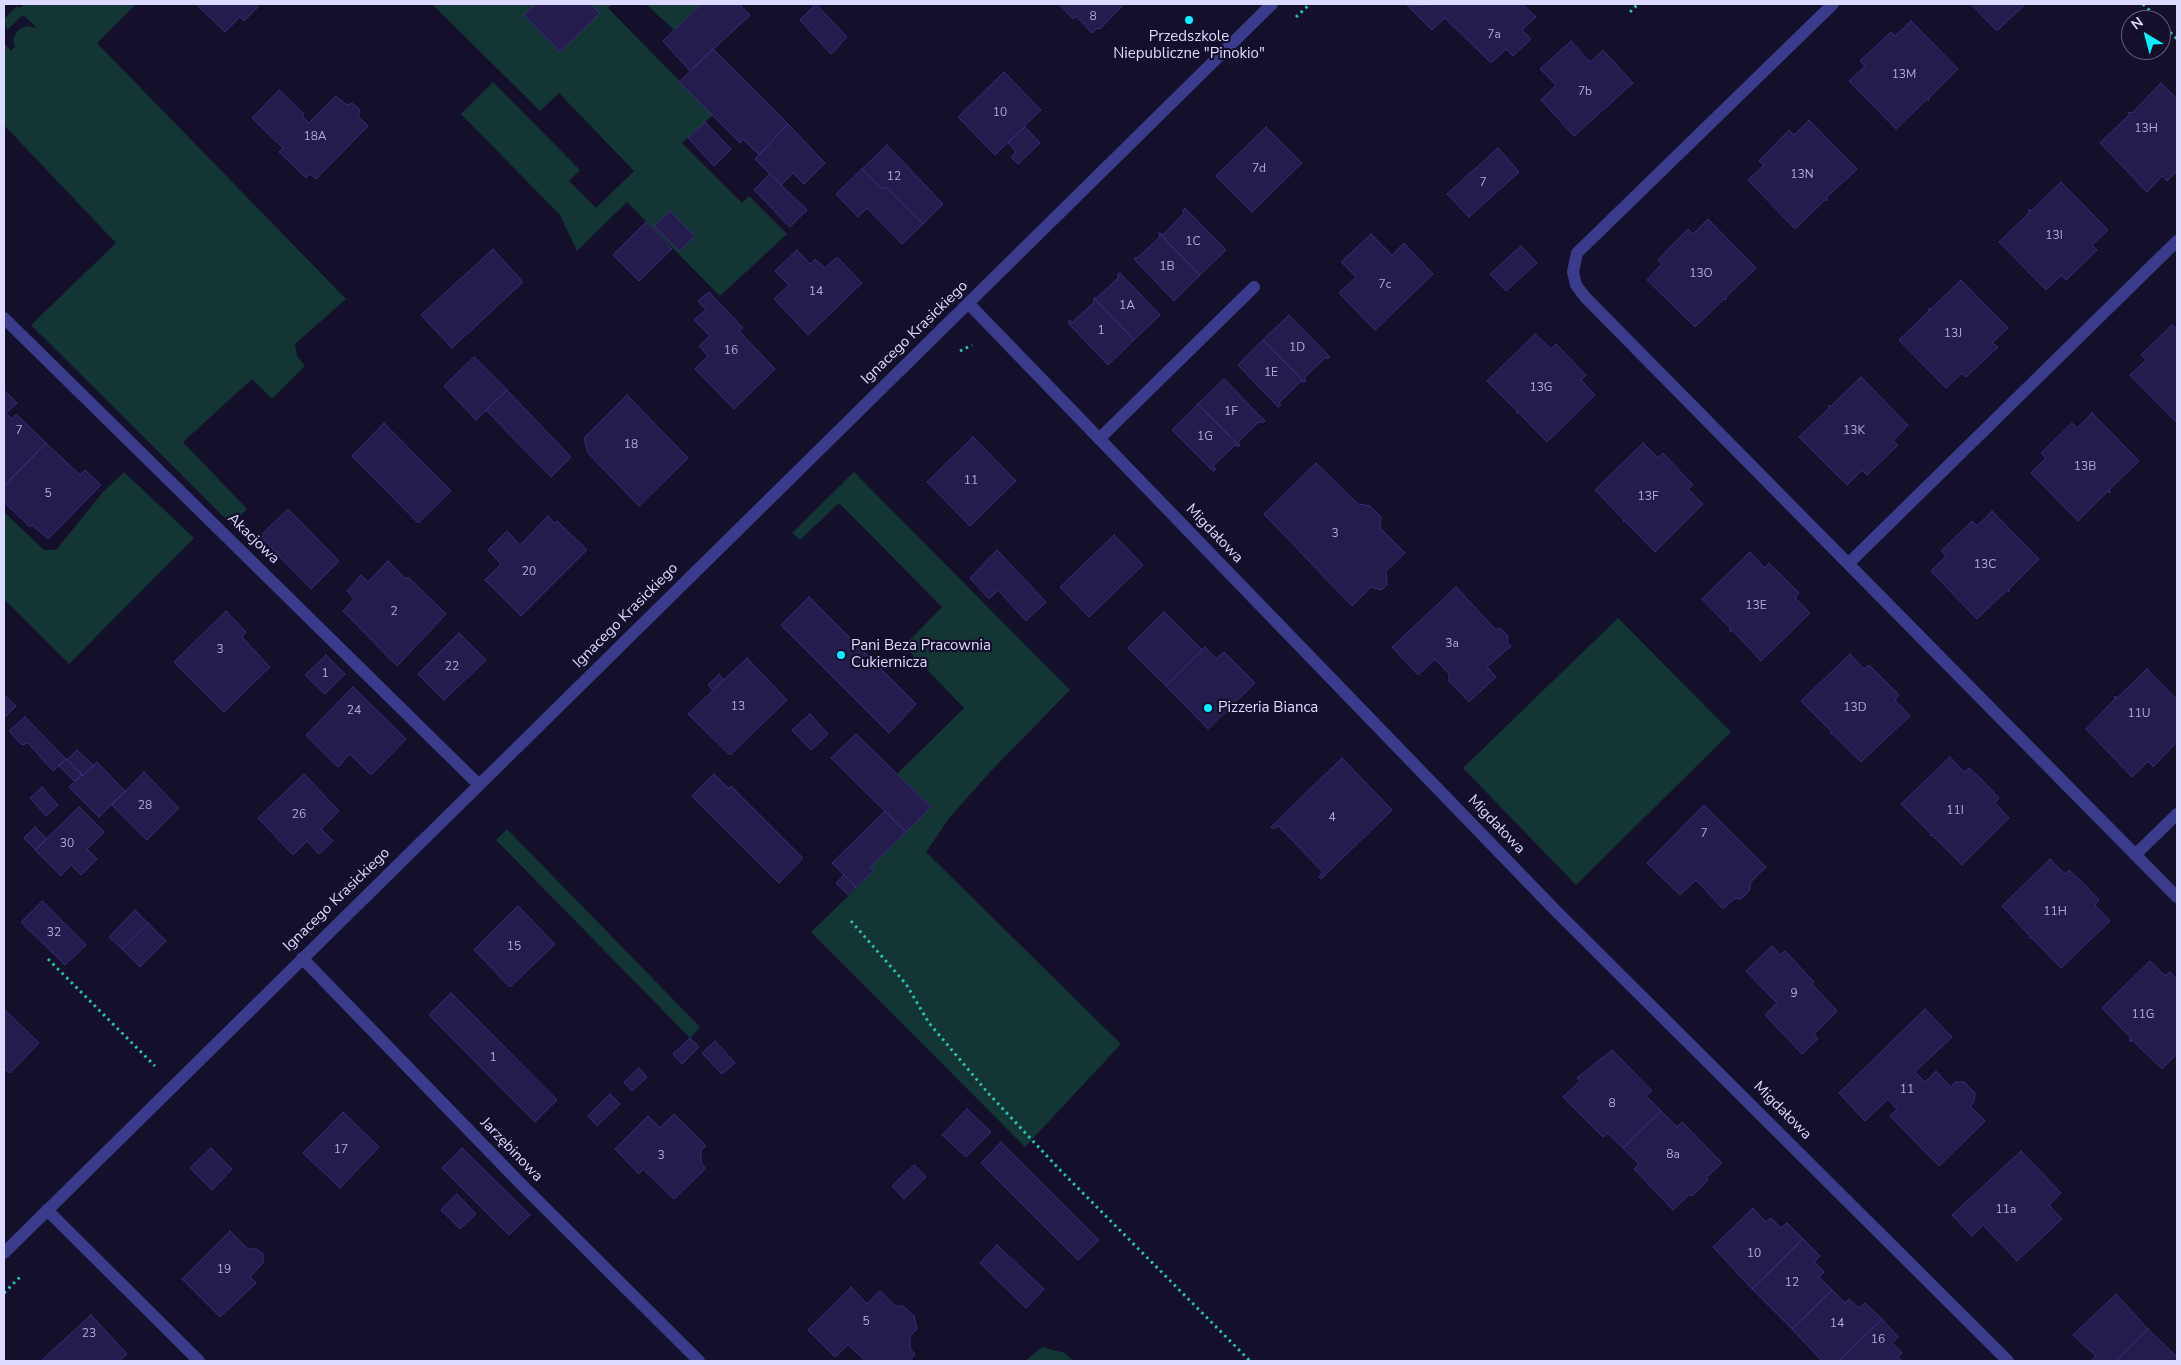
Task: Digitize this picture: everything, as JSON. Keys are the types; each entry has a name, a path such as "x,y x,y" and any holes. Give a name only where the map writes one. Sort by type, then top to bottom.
{"street":[{"name":"Ignacego Krasickiego","path":"4,1253 1272,4"},
{"path":"1833,4 1577,253 1572,272 1576,285 1585,297 2177,897"},
{"path":"1849,563 2177,240"},
{"path":"1098,439 1254,286"},
{"name":"Migdałowa","path":"968,303 1098,439 1359,705 1556,911 1714,1066 2008,1361"},
{"name":"Akacjowa","path":"4,318 478,784"},
{"path":"2135,855 2177,814"},
{"name":"Jarzębinowa","path":"302,958 521,1184 699,1361"},
{"path":"48,1210 199,1361"}],"path":[{"path":"1630,12 1638,4"},
{"path":"851,921 906,984 929,1023 988,1094 1060,1170 1250,1361"},
{"path":"48,959 158,1068"}],"green space":[{"path":"24,4 136,4 97,43 346,299 295,344 297,356 305,366 272,399 252,379 183,442 247,509 232,525 31,325 116,243 4,125 4,43 11,51 15,47 13,39 21,28 28,26 37,28 23,15 7,30 4,19 17,6 20,8"},
{"path":"432,4 612,4 608,8 713,115 682,143 742,203 749,196 787,234 720,296 627,202 577,251 560,215 461,114 493,82 580,170 569,181 596,208 634,171 559,93 540,111"},
{"path":"646,4 702,4 674,30"},
{"path":"124,472 194,538 69,664 4,599 4,512 44,550 56,550 103,492"},
{"path":"854,472 1070,690 991,771 950,817 926,852 1121,1044 1025,1147 811,932 874,871 870,867 931,807 897,774 964,708 904,646 942,607 839,503 800,540 792,533"},
{"path":"1618,618 1731,732 1576,885 1463,768"},
{"path":"507,829 700,1027 690,1038 496,840"},
{"path":"1042,1347 1065,1353 1073,1361 1025,1361"}],"building":[{"path":"196,4 255,4 258,7 244,21 240,17 225,32"},
{"path":"536,4 590,4 600,13 560,52 524,15"},
{"path":"702,4 739,4 750,15 690,71 663,41"},
{"path":"816,4 847,37 831,54 800,20"},
{"path":"1059,4 1124,4 1100,29 1098,28 1092,33 1076,16 1073,19"},
{"path":"1522,4 1536,17 1522,30 1531,39 1513,56 1506,49 1491,63 1445,18 1432,30 1407,5"},
{"path":"1971,4 2025,4 1997,31"},
{"path":"1911,21 1958,69 1929,100 1926,100 1896,129 1849,81 1865,66 1860,61 1891,32 1895,36"},
{"path":"1571,41 1590,62 1603,50 1633,83 1574,136 1541,100 1556,85 1540,69"},
{"path":"713,49 788,124 759,155 743,139 740,143 679,82"},
{"path":"1004,72 1041,110 995,155 958,117"},
{"path":"2161,83 2177,99 2177,171 2167,181 2162,176 2147,192 2100,143 2130,114 2128,112 2132,113"},
{"path":"279,90 304,114 302,116 309,123 336,96 347,105 352,103 360,110 358,116 368,126 316,179 310,174 306,178 279,152 283,148 252,118"},
{"path":"1809,120 1857,169 1826,198 1828,200 1825,200 1795,229 1748,180 1764,165 1759,161 1789,130 1794,135"},
{"path":"705,122 731,149 714,166 688,138"},
{"path":"788,124 825,163 804,184 793,173 781,185 755,159"},
{"path":"1025,127 1040,143 1018,164 1011,157 1016,152 1008,143"},
{"path":"1266,127 1302,163 1252,212 1216,176"},
{"path":"887,145 943,204 923,224 885,186 882,189 862,169"},
{"path":"1498,148 1519,172 1469,217 1447,194"},
{"path":"862,169 882,189 885,186 923,224 902,244 867,208 858,217 836,194"},
{"path":"770,174 807,210 790,227 754,190"},
{"path":"2061,182 2108,230 2092,245 2097,250 2066,280 2062,275 2046,290 1999,242 2029,213 2029,209 2031,211"},
{"path":"1185,208 1226,250 1200,275 1159,233 1163,235 1184,213"},
{"path":"670,211 695,236 679,251 654,226"},
{"path":"1708,219 1756,268 1726,297 1726,300 1724,299 1695,327 1647,280 1662,264 1658,260 1688,229 1693,234"},
{"path":"646,222 672,249 639,281 613,255"},
{"path":"1159,233 1200,275 1174,301 1134,259 1160,237"},
{"path":"1371,234 1392,255 1404,243 1433,274 1375,330 1339,293 1356,277 1341,262"},
{"path":"1521,246 1537,263 1506,291 1490,274"},
{"path":"493,249 523,282 452,348 421,315"},
{"path":"797,250 810,264 815,259 825,268 837,257 862,283 808,335 774,299 789,285 775,271"},
{"path":"1120,273 1160,315 1134,340 1094,298 1097,298 1119,277 1117,275"},
{"path":"1961,280 2008,328 1992,343 1998,347 1966,377 1962,373 1946,388 1899,340 1929,311 1928,309 1931,309"},
{"path":"709,292 743,328 739,331 775,369 734,409 695,369 708,356 699,346 710,336 694,320 706,310 698,301"},
{"path":"1094,298 1134,340 1108,365 1068,323 1070,320 1072,323 1094,302"},
{"path":"1289,315 1330,357 1327,359 1326,357 1304,378 1306,381 1304,382 1263,340"},
{"path":"2172,325 2177,329 2177,423 2130,375 2146,360 2141,355"},
{"path":"1535,334 1551,349 1556,344 1586,375 1581,380 1595,395 1547,442 1518,412 1517,414 1517,411 1487,381"},
{"path":"1263,340 1304,382 1301,381 1279,403 1281,405 1278,407 1238,365"},
{"path":"474,357 507,390 476,420 444,386"},
{"path":"1861,377 1908,425 1893,441 1898,445 1867,475 1862,470 1847,485 1799,437 1829,408 1828,406 1831,406"},
{"path":"1224,379 1265,421 1262,423 1260,421 1238,442 1239,446 1198,404"},
{"path":"4,390 17,403 6,413 12,419 16,414 46,443 4,486"},
{"path":"507,390 571,457 551,477 486,410"},
{"path":"627,395 688,458 639,506 588,453 584,438"},
{"path":"1198,404 1239,446 1235,445 1213,466 1216,469 1213,471 1172,430"},
{"path":"2092,413 2139,461 2109,490 2110,493 2108,491 2078,521 2031,473 2046,458 2041,453 2072,423 2077,428"},
{"path":"384,423 451,491 418,523 352,456"},
{"path":"973,437 1016,481 970,526 927,482"},
{"path":"46,443 80,475 85,470 101,485 48,539 32,525 30,527 4,502 4,486"},
{"path":"1643,443 1658,458 1663,453 1693,485 1688,489 1703,504 1655,552 1625,521 1623,522 1624,520 1595,490"},
{"path":"1316,463 1358,504 1370,506 1381,517 1380,528 1405,553 1386,571 1387,585 1381,590 1371,587 1352,606 1264,514"},
{"path":"288,509 339,561 311,589 260,536"},
{"path":"1992,511 2039,559 2009,589 2009,592 2007,590 1977,619 1931,571 1946,556 1941,551 1972,521 1977,526"},
{"path":"548,516 554,523 557,521 587,550 521,616 485,580 501,564 488,550 507,531 520,545"},
{"path":"1114,535 1143,565 1089,617 1060,587"},
{"path":"997,550 1046,602 1026,621 998,590 989,599 970,578"},
{"path":"1750,552 1765,568 1769,563 1799,593 1795,598 1810,613 1761,661 1733,631 1729,631 1731,629 1702,599"},
{"path":"388,561 406,579 408,577 446,614 397,666 343,611 354,599 347,591 361,575 368,582"},
{"path":"1456,587 1495,629 1501,629 1508,636 1507,642 1511,646 1487,667 1496,677 1469,702 1449,681 1449,674 1435,659 1418,675 1392,647"},
{"path":"809,597 916,704 889,733 781,625"},
{"path":"226,611 246,632 242,637 270,667 224,712 174,662"},
{"path":"1164,612 1202,650 1166,686 1128,648"},
{"path":"459,633 486,660 444,700 418,674"},
{"name":"Pizzeria Bianca","path":"1205,647 1216,659 1224,652 1255,683 1208,729 1166,686"},
{"path":"1850,654 1864,669 1869,665 1899,695 1895,700 1910,716 1861,762 1832,733 1830,734 1831,731 1801,701"},
{"path":"326,655 345,674 325,694 305,675"},
{"path":"747,658 787,700 730,755 688,714"},
{"path":"2147,669 2177,700 2177,742 2153,767 2148,761 2132,777 2086,729 2115,699 2115,696 2117,698"},
{"path":"719,674 724,680 713,690 708,685"},
{"path":"353,687 406,739 371,775 350,754 338,767 306,735"},
{"path":"4,695 16,706 4,718"},
{"path":"810,714 828,734 811,750 792,730"},
{"path":"25,717 66,759 53,771 28,743 22,745 9,731"},
{"path":"856,734 931,807 906,832 831,758"},
{"path":"77,750 94,766 83,776 67,760"},
{"path":"1950,757 1964,772 1969,768 1983,781 1999,798 1995,803 2009,818 1962,865 1932,835 1930,836 1931,834 1901,804"},
{"path":"1342,758 1392,810 1321,879 1319,877 1323,872 1278,826 1274,829 1271,827"},
{"path":"66,759 82,774 74,781 59,766"},
{"path":"97,762 125,791 99,817 69,787"},
{"path":"144,772 179,808 147,840 112,805"},
{"path":"304,774 339,811 321,829 333,841 319,854 307,841 293,855 258,818"},
{"path":"714,774 729,789 731,786 803,858 779,883 692,796"},
{"path":"42,787 58,805 46,816 30,798"},
{"path":"1704,805 1766,867 1750,883 1750,890 1741,899 1735,898 1723,909 1696,880 1680,895 1647,863"},
{"path":"79,807 104,832 87,849 97,859 81,875 71,865 61,876 35,850"},
{"path":"885,811 906,832 870,867 874,871 856,887 832,863"},
{"path":"35,827 47,839 36,850 24,838"},
{"path":"2050,859 2065,874 2069,870 2084,884 2099,900 2095,905 2110,921 2061,968 2032,938 2029,938 2030,936 2002,906"},
{"path":"844,875 856,887 848,895 836,883"},
{"path":"42,901 86,945 65,965 21,922"},
{"path":"518,906 555,944 510,987 474,950"},
{"path":"135,910 148,923 122,949 109,937"},
{"path":"148,923 166,941 140,967 122,949"},
{"path":"1772,946 1780,955 1785,951 1814,982 1812,984 1837,1011 1814,1034 1818,1039 1802,1054 1765,1015 1777,1003 1746,971"},
{"path":"2150,961 2165,976 2170,972 2177,980 2177,1054 2162,1069 2132,1040 2131,1042 2129,1040 2131,1038 2102,1008"},
{"path":"451,993 557,1100 535,1122 429,1015"},
{"path":"4,1009 39,1043 10,1073 4,1068"},
{"path":"1925,1009 1952,1037 1915,1072 1925,1082 1936,1071 1951,1087 1955,1082 1964,1082 1975,1093 1974,1101 1970,1106 1985,1121 1939,1166 1890,1116 1897,1109 1888,1099 1865,1121 1839,1093"},
{"path":"690,1038 699,1047 682,1064 673,1054"},
{"path":"715,1041 735,1063 722,1074 702,1053"},
{"path":"1612,1050 1652,1091 1646,1096 1661,1111 1623,1148 1608,1133 1603,1137 1563,1097 1580,1081 1577,1078"},
{"path":"639,1068 647,1077 632,1091 624,1082"},
{"path":"610,1094 620,1104 597,1126 588,1116"},
{"path":"967,1109 991,1132 966,1157 942,1135"},
{"path":"1661,1111 1677,1127 1682,1122 1722,1163 1706,1178 1708,1180 1692,1196 1690,1194 1673,1210 1634,1169 1639,1164 1623,1148"},
{"path":"343,1112 379,1147 340,1188 303,1153"},
{"path":"674,1114 706,1146 701,1150 701,1162 705,1168 674,1199 643,1169 639,1174 615,1149 648,1116 660,1128"},
{"path":"1001,1142 1099,1240 1078,1260 981,1163"},
{"path":"211,1148 232,1169 212,1190 190,1168"},
{"path":"462,1148 530,1215 509,1235 442,1168"},
{"path":"2021,1151 2061,1193 2049,1205 2062,1219 2017,1261 1983,1225 1972,1236 1952,1215"},
{"path":"914,1165 926,1177 904,1199 892,1186"},
{"path":"457,1194 476,1214 460,1229 441,1210"},
{"path":"1753,1208 1766,1222 1771,1218 1781,1228 1787,1223 1803,1239 1752,1289 1713,1247"},
{"path":"230,1231 248,1249 257,1249 263,1254 263,1263 250,1277 256,1283 220,1317 182,1279"},
{"path":"1803,1239 1820,1256 1814,1262 1824,1272 1819,1277 1832,1290 1792,1329 1752,1289"},
{"path":"997,1245 1044,1289 1026,1308 980,1263"},
{"path":"851,1287 867,1304 880,1291 895,1306 903,1306 914,1316 917,1329 910,1336 910,1349 915,1354 909,1361 866,1361 848,1345 835,1357 808,1330"},
{"path":"1832,1290 1845,1303 1849,1299 1859,1308 1865,1303 1882,1319 1839,1361 1822,1361 1792,1329"},
{"path":"2116,1294 2148,1329 2116,1361 2091,1361 2096,1356 2073,1335"},
{"path":"91,1315 127,1354 119,1361 41,1361"},
{"path":"1882,1319 1898,1337 1892,1343 1902,1353 1898,1357 1902,1361 1839,1361"},
{"path":"2148,1329 2177,1357 2177,1361 2116,1361"}],"place":[{"name":"Przedszkole Niepubliczne \"Pinokio\"","path":"1189,20"},
{"name":"Pani Beza Pracownia Cukiernicza","path":"841,655"},
{"name":"Pizzeria Bianca","path":"1208,708"}]}
